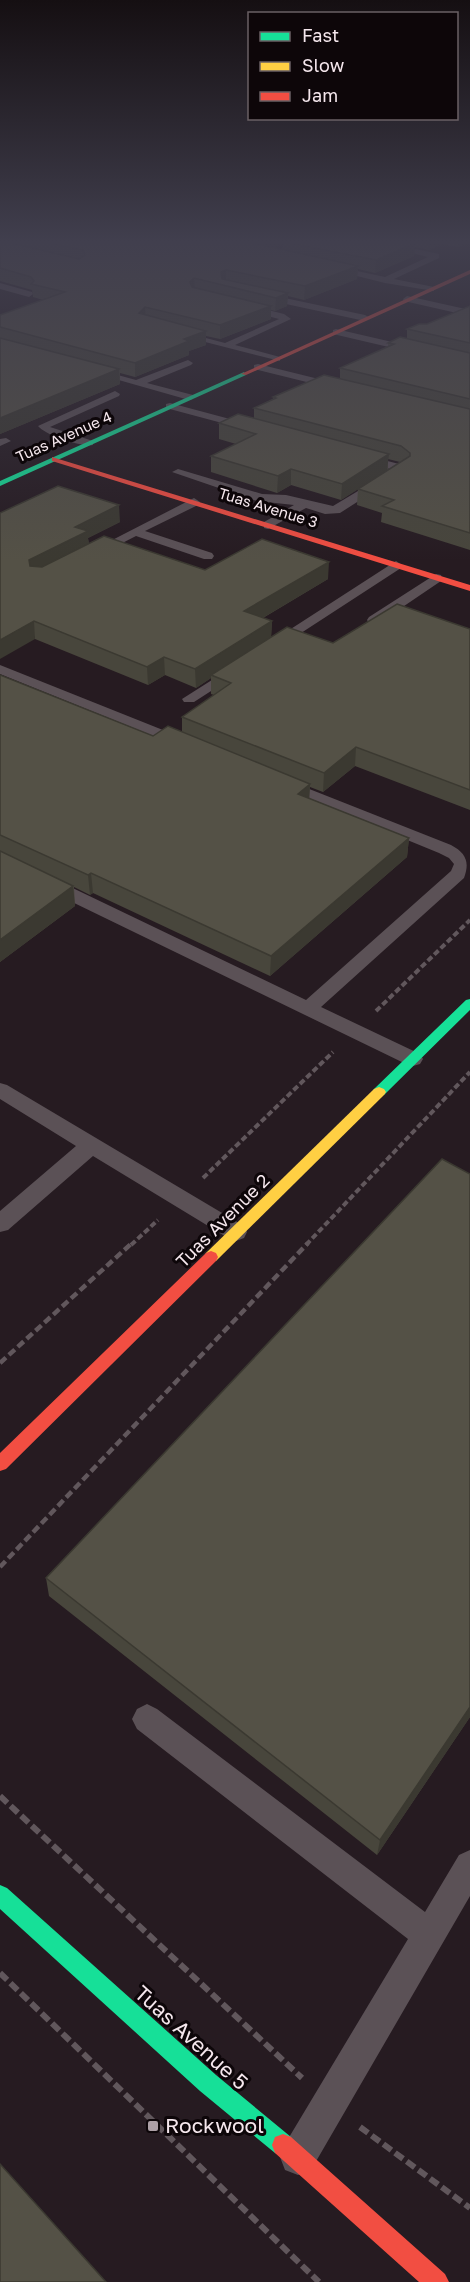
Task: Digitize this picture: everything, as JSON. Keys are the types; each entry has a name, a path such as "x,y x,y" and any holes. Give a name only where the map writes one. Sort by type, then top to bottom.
{"street":[{"name":"Tuas Avenue 4","path":"0,484 299,348"},
{"name":"Tuas Avenue 3","path":"55,459 470,588"},
{"name":"Tuas Avenue 2","path":"0,1464 412,1059 469,1006"},
{"name":"Tuas Avenue 5","path":"0,1895 208,2083 298,2157 437,2282"}],"lane":[{"path":"237,348 277,358"},
{"path":"376,355 392,348"},
{"path":"403,348 470,363"},
{"path":"137,383 188,363"},
{"path":"258,367 345,389"},
{"path":"80,368 189,398"},
{"path":"300,386 311,380"},
{"path":"89,443 46,430 43,426 115,394"},
{"path":"170,406 262,430"},
{"path":"178,472 261,498 286,499 326,510 339,509 401,470 395,466 350,454"},
{"path":"81,558 194,502"},
{"path":"268,525 305,504"},
{"path":"135,532 208,556"},
{"path":"189,699 396,565"},
{"path":"360,630 436,578"},
{"path":"389,610 409,617"},
{"path":"0,669 195,748"},
{"path":"272,778 445,849 455,854 463,864 458,874 308,1008"},
{"path":"0,860 412,1059"},
{"path":"0,1090 236,1232"},
{"path":"0,1224 91,1145"},
{"path":"147,1719 429,1935"},
{"path":"298,2157 470,1866"}],"path":[{"path":"0,1363 181,1199 470,920"},
{"path":"0,1567 470,1072"},
{"path":"0,1796 329,2104 470,2208"},
{"path":"0,1973 319,2282"}],"building":[{"path":"0,348 40,348 119,369 0,418"},
{"path":"81,348 171,348 135,363"},
{"path":"384,348 450,348 470,353 470,399 340,368"},
{"path":"324,375 470,409 470,533 382,506 394,500 358,489 410,456 410,453 401,446 254,408 276,398 273,397"},
{"path":"238,414 389,454 342,484 291,469 278,476 211,456 256,434 219,423"},
{"path":"58,486 119,505 75,527 88,531 29,560 30,566 42,567 104,536 205,570 262,539 329,562 244,611 272,621 195,669 164,657 147,667 34,621 0,640 0,513"},
{"path":"397,604 470,629 470,790 356,747 324,773 182,717 231,683 211,675 287,627 333,643"},
{"path":"0,675 153,736 168,726 310,784 298,794 409,838 271,956 91,873 88,875 0,835"},
{"path":"0,851 73,886 0,940"},
{"path":"442,1159 470,1174 470,1707 380,1840 46,1578"},
{"path":"0,2164 106,2282 0,2282"}],"traffic: fast":[{"path":"0,484 244,374"},
{"path":"379,1092 470,1003"},
{"path":"0,1895 208,2083 283,2145"}],"traffic: slow":[{"path":"211,1257 379,1092"}],"traffic: jam":[{"path":"244,374 301,348"},
{"path":"55,459 470,588"},
{"path":"0,1464 211,1257"},
{"path":"283,2145 437,2282"}],"place":[{"name":"Rockwool","path":"153,2126"}]}
